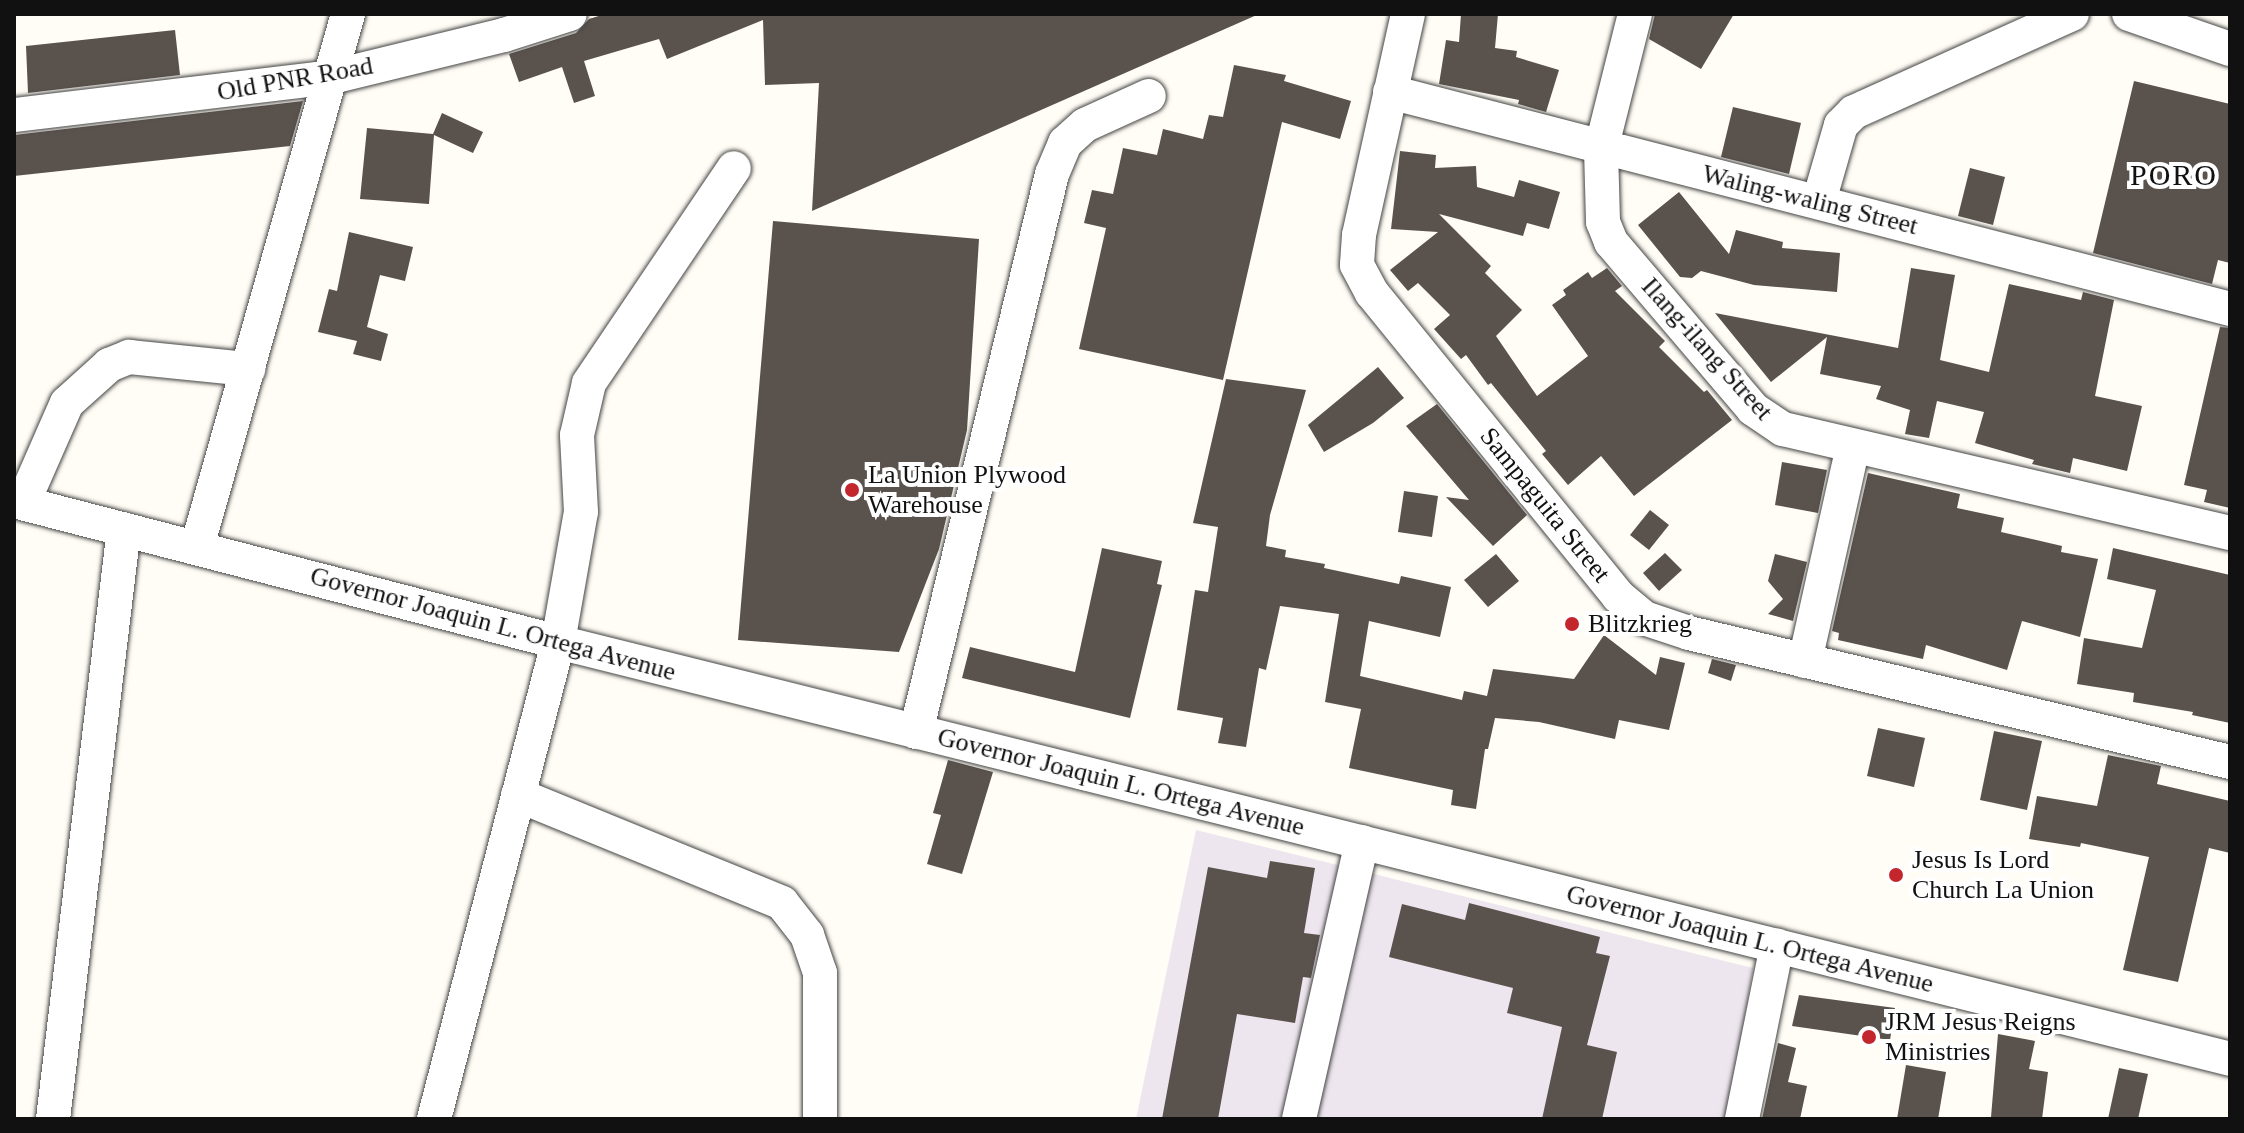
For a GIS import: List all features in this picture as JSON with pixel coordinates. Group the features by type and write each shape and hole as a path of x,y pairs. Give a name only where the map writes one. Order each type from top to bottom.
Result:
{"street":[{"path":"197,547 348,14"},
{"name":"Old PNR Road","path":"14,115 332,77 504,35 570,14"},
{"name":"Sampaguita Street","path":"1408,14 1359,235 1357,265 1372,293 1618,596 1644,618 1667,626 2230,762"},
{"name":"Ilang-ilang Street","path":"1635,14 1601,149 1600,204 1611,242 1753,409 1769,423 1853,447 2230,533"},
{"path":"1819,201 1841,125 1854,112 2072,14"},
{"path":"2129,14 2230,49"},
{"name":"Waling-waling Street","path":"1390,92 1601,149 1819,201 2230,309"},
{"path":"916,732 1052,174 1065,143 1085,125 1149,96"},
{"path":"434,1119 558,642 581,512 577,435 589,383 734,168"},
{"path":"19,502 67,403 109,365 129,357 248,369"},
{"path":"1805,661 1853,447"},
{"name":"Governor Joaquin L. Ortega Avenue","path":"19,502 558,642 2230,1059"},
{"path":"53,1119 124,529"},
{"path":"518,795 782,903 807,935 820,973 820,1119"},
{"path":"1299,1119 1362,842"},
{"path":"1742,1119 1777,945"}],"shaded area":[{"path":"1196,830 1753,968 1729,1119 1136,1119"}],"building":[{"path":"605,14 1259,14 812,211 819,83 765,85 763,20 667,59 659,39 584,61 595,96 574,103 562,67 519,82 509,54 576,33 589,19"},
{"path":"1461,14 1498,14 1495,48 1517,51 1516,57 1559,70 1546,112 1518,104 1519,100 1439,84 1446,40 1459,42"},
{"path":"1655,14 1734,14 1701,69 1649,39"},
{"path":"175,30 180,75 28,93 26,46"},
{"path":"1234,65 1286,75 1284,81 1351,101 1340,139 1282,122 1223,380 1079,349 1106,228 1084,223 1092,190 1113,194 1123,148 1157,155 1163,129 1203,139 1209,115 1223,117"},
{"path":"2134,81 2230,104 2230,263 2218,260 2212,284 2093,253"},
{"path":"303,101 290,146 14,176 14,135"},
{"path":"1733,107 1801,123 1789,174 1721,157"},
{"path":"442,113 483,132 473,153 434,135 429,204 360,199 367,128 433,134"},
{"path":"1400,151 1436,155 1435,168 1476,166 1477,187 1514,197 1519,180 1560,192 1549,229 1527,223 1523,236 1439,214 1491,266 1485,273 1522,310 1496,336 1537,396 1588,356 1552,305 1566,295 1563,290 1588,272 1592,278 1607,268 1622,286 1615,291 1665,341 1659,347 1704,392 1707,390 1732,420 1634,496 1601,456 1568,485 1542,454 1546,451 1491,383 1488,385 1466,355 1461,359 1434,329 1450,315 1418,283 1408,291 1390,270 1438,232 1391,229"},
{"path":"1970,168 2005,177 1993,225 1958,216"},
{"path":"1679,192 1729,254 1736,230 1783,242 1782,248 1840,253 1837,292 1754,285 1701,271 1692,278 1680,277 1638,225"},
{"name":"La Union Plywood Warehouse","path":"773,221 979,239 967,430 939,549 899,652 738,640"},
{"path":"349,232 413,247 405,281 380,275 367,327 388,334 381,361 353,354 357,341 318,332 329,289 337,291"},
{"path":"1911,268 1955,275 1940,360 1989,372 2009,284 2081,300 2083,292 2114,300 2095,396 2142,406 2127,471 2073,458 2070,473 2032,464 2034,460 1975,443 1984,412 1937,401 1929,438 1905,434 1910,410 1876,399 1881,386 1820,374 1827,337 1771,382 1715,313 1898,348"},
{"path":"2220,327 2230,328 2230,508 2204,502 2207,490 2184,485"},
{"path":"1378,367 1404,398 1373,423 1324,452 1308,425"},
{"path":"1226,379 1306,390 1270,515 1266,546 1286,550 1285,557 1325,564 1324,568 1399,584 1401,576 1451,587 1440,637 1369,621 1360,676 1462,700 1464,691 1487,696 1493,669 1574,679 1604,635 1656,675 1660,657 1685,663 1669,730 1619,720 1615,739 1539,722 1495,718 1488,749 1485,749 1476,809 1451,805 1453,790 1349,768 1361,709 1325,702 1339,614 1280,606 1266,670 1259,668 1246,747 1218,743 1223,718 1177,710 1195,590 1208,592 1218,527 1193,523"},
{"path":"1437,404 1527,515 1493,546 1446,497 1469,500 1406,426"},
{"path":"1782,462 1827,470 1818,513 1775,505"},
{"path":"1868,473 1960,494 1957,508 2004,518 2001,532 2062,546 2061,552 2098,559 2080,637 2022,621 2007,670 1926,645 1923,659 1838,640 1839,633 1832,631"},
{"path":"1404,491 1438,496 1432,537 1398,532"},
{"path":"1650,510 1669,525 1649,550 1630,535"},
{"path":"1102,548 1162,561 1157,584 1162,585 1130,718 962,678 970,647 1075,672"},
{"path":"2113,548 2230,575 2230,723 2192,715 2193,712 2133,702 2134,693 2077,684 2084,638 2142,648 2156,590 2107,579"},
{"path":"1665,553 1682,570 1659,591 1643,573"},
{"path":"1496,554 1519,581 1488,607 1464,580"},
{"path":"1775,554 1807,562 1793,621 1768,614 1783,599 1768,581"},
{"path":"1712,659 1736,665 1731,681 1708,673"},
{"path":"1878,728 1925,738 1914,787 1867,776"},
{"path":"1994,731 2042,741 2027,810 1980,800"},
{"path":"2108,755 2161,766 2157,784 2230,801 2230,853 2209,848 2178,982 2123,970 2149,857 2081,843 2080,847 2029,839 2037,796 2097,806"},
{"path":"948,760 993,772 962,874 927,864 941,815 933,813"},
{"path":"1270,861 1315,868 1304,933 1320,935 1311,978 1303,977 1295,1023 1237,1014 1218,1119 1162,1119 1208,867 1267,878"},
{"path":"1469,903 1600,937 1596,953 1610,956 1587,1045 1617,1052 1602,1119 1542,1119 1562,1027 1507,1013 1513,988 1389,957 1402,904 1465,920"},
{"path":"1799,995 1895,1008 1890,1040 1792,1026"},
{"path":"1998,1034 2035,1041 2029,1069 2048,1072 2042,1119 1991,1117"},
{"path":"1778,1043 1796,1048 1788,1082 1807,1086 1800,1119 1762,1119"},
{"path":"1906,1065 1946,1072 1938,1119 1897,1119"},
{"path":"2119,1068 2148,1074 2138,1119 2108,1119"}],"place":[{"name":"La Union Plywood Warehouse","path":"852,490"},
{"name":"Blitzkrieg","path":"1572,624"},
{"name":"Jesus Is Lord Church La Union","path":"1896,875"},
{"name":"JRM Jesus Reigns Ministries","path":"1869,1037"}],"district":[{"name":"PORO","path":"2174,175"}]}
